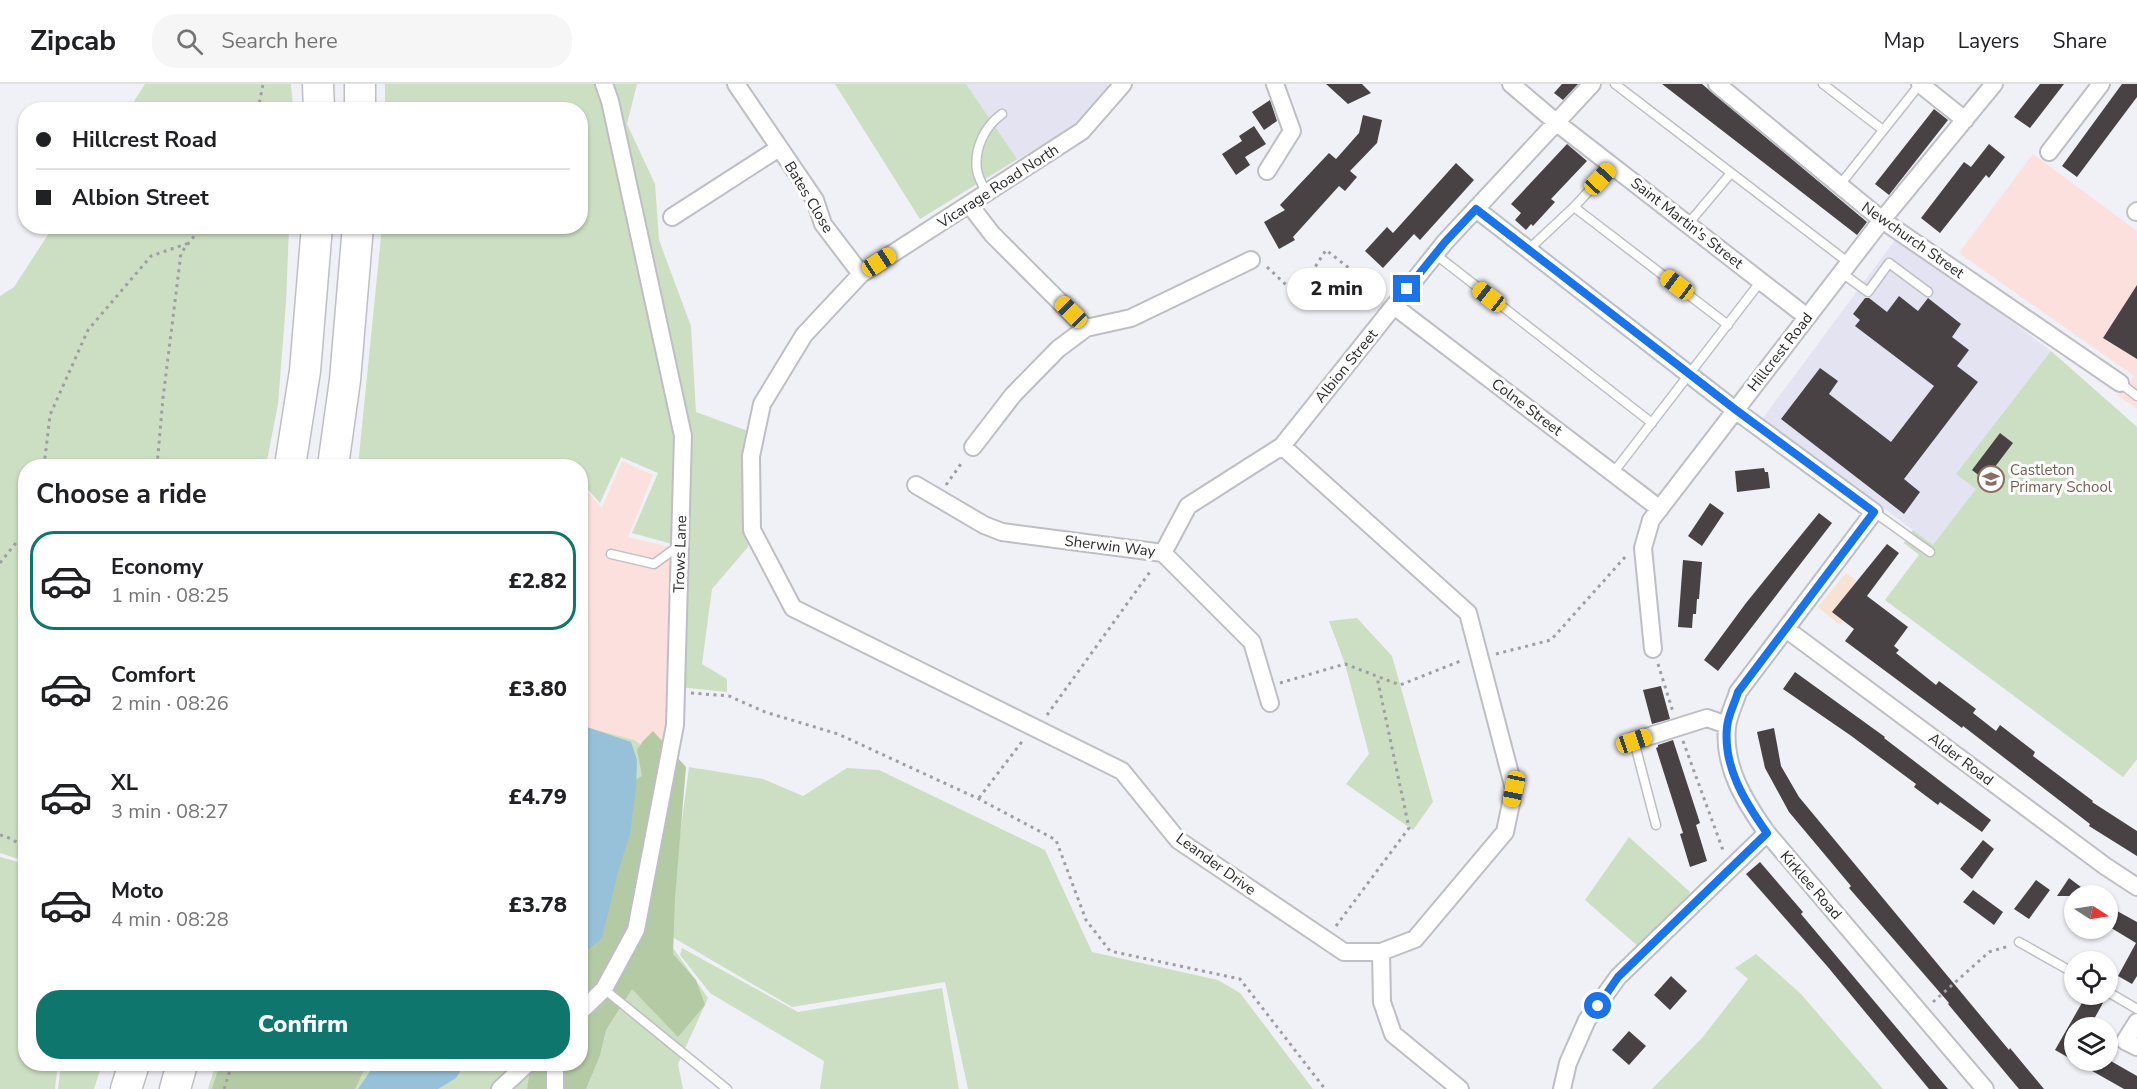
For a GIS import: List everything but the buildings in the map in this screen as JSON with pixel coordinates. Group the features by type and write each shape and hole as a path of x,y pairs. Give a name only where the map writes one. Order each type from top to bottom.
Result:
{"highway":[{"path":"318,84 319,102"},
{"path":"360,84 360,102"},
{"path":"291,459 305,371 316,234"},
{"path":"334,459 345,380 357,234"},
{"path":"126,1089 132,1071"},
{"path":"175,1089 180,1071"},
{"path":"181,1089 185,1071"}],"street":[{"name":"Trows Lane","path":"588,1005 604,990 636,930 675,725 683,436 604,84"},
{"name":"Bates Close","path":"736,84 815,200 823,224 861,274"},
{"name":"Vicarage Road North","path":"861,274 1082,131 1123,84"},
{"path":"1267,171 1292,131 1275,84"},
{"name":"Saint Martin's Street","path":"1511,84 1557,123 1808,317"},
{"name":"Albion Street","path":"1163,553 1188,506 1282,446 1435,254 1592,84"},
{"name":"Newchurch Street","path":"1717,84 1882,220 2120,383"},
{"path":"1920,84 1965,120"},
{"name":"Hillcrest Road","path":"1653,649 1643,548 1651,520 1882,220 1994,84"},
{"path":"2049,152 2101,84"},
{"name":"Bates Close","path":"672,217 779,148"},
{"path":"969,204 992,234 1086,328"},
{"path":"1476,209 1689,375 1874,512"},
{"path":"973,447 1021,388 1058,349 1086,328 1131,318 1251,260"},
{"name":"Leander Drive","path":"861,274 804,335 762,404 751,456 752,530 793,608 1122,771 1178,840 1344,952 1381,952 1415,939 1505,832 1514,789 1468,614 1282,446"},
{"name":"Colne Street","path":"1394,306 1660,509"},
{"name":"Sherwin Way","path":"916,485 984,525 1002,532 1163,553 1252,642 1268,695"},
{"name":"Kirklee Road","path":"1874,512 1738,692 1727,725 1728,758 1746,803 1767,833 1985,1089"},
{"name":"Alder Road","path":"1786,629 2137,887"},
{"path":"1634,741 1707,718 1727,725"},
{"path":"1562,1089 1568,1063 1587,1020 1618,977 1767,833"},
{"path":"1381,952 1382,1002 1393,1034 1460,1089"},
{"path":"2137,1022 2126,1041 2137,1047"},
{"path":"500,1089 519,1071"},
{"path":"555,1071 555,1089"}],"lane":[{"path":"1615,84 1731,173 1846,268 1868,292 1889,263 1928,292"},
{"path":"1823,84 1883,130"},
{"path":"1839,186 1920,84"},
{"path":"987,193 977,171 980,143 992,121 1002,114"},
{"path":"1528,250 1574,207 1613,165"},
{"path":"1688,224 1731,173"},
{"path":"1574,207 1728,325"},
{"path":"1435,254 1652,423"},
{"path":"1613,473 1761,281"},
{"path":"2120,383 2137,396"},
{"path":"1874,512 1930,552"},
{"path":"611,554 654,564 680,545"},
{"path":"1634,741 1656,825"},
{"path":"2019,942 2064,968"},
{"path":"604,990 727,1089"},
{"path":"2118,998 2137,1009"}],"path":[{"path":"260,102 263,84"},
{"path":"158,459 181,252 196,234"},
{"path":"45,459 50,415 88,330 151,256 189,243"},
{"path":"1251,260 1264,264 1297,295 1326,250 1387,297 1394,306"},
{"path":"937,498 973,447"},
{"path":"1268,695 1345,664 1400,685 1479,656 1551,640 1648,531"},
{"path":"0,563 18,540"},
{"path":"979,799 1020,743 1053,706 1163,553"},
{"path":"1653,649 1678,726 1730,869"},
{"path":"1326,940 1409,828 1377,676"},
{"path":"676,691 729,696 765,712 838,734 979,799 1056,840 1086,920 1110,951 1240,979 1325,1089"},
{"path":"0,835 18,843"},
{"path":"1930,1005 1989,952 2019,942"},
{"path":"224,1089 230,1071"}],"shaded area":[{"path":"835,84 1109,84 1088,117 920,219"},
{"path":"2033,154 2137,231 2137,409 2117,395 2134,376 1959,253"},
{"name":"Castleton Primary School","path":"1898,236 2051,351 2137,427 2137,759 2123,777 1885,600 1919,555 1904,543 1913,530 1763,418"},
{"path":"622,461 653,475 628,537 670,547 673,652 663,754 588,727 588,493 602,508"},
{"path":"1846,573 1868,590 1840,625 1818,607"}],"green space":[{"path":"145,84 291,84 292,102 133,102"},
{"path":"385,84 637,84 627,124 655,184 659,240 691,326 696,412 748,431 748,547 712,589 702,664 727,679 727,692 679,687 672,544 632,533 658,473 621,457 600,503 588,490 588,459 359,459 381,234 588,234 588,102 385,102"},
{"path":"835,84 966,84 1017,159 920,219"},
{"path":"48,234 289,234 278,404 267,459 18,459 18,859 0,853 0,296 14,287"},
{"path":"2051,351 2137,427 2137,759 2123,777 1885,600 1919,555 1904,543 1913,530 1933,545 1976,489 1956,474"},
{"path":"1357,618 1392,656 1433,802 1413,830 1346,784 1369,754 1345,664 1329,621"},
{"path":"588,728 634,740 655,755 662,932 708,998 678,1064 683,1089 208,1089 214,1071 588,1071"},
{"path":"653,731 686,767 675,898 673,954 696,980 705,1005 678,1037 632,989 606,1030 600,1055 586,1089 527,1089 528,1071 588,1071 588,903 622,787 642,776 637,750"},
{"path":"689,767 763,779 803,796 847,768 879,770 1045,850 1092,952 1218,980 1240,993 1313,1089 968,1089 945,982 792,1007 667,934"},
{"path":"1629,837 1690,892 1687,901 1640,948 1585,900"},
{"path":"0,857 18,862 18,1071 57,1071 55,1089 0,1089"},
{"path":"682,948 798,1012 942,988 959,1089 820,1089 824,1061 710,993 680,955"},
{"path":"1756,954 1801,994 1883,1089 1652,1089 1702,1038 1748,979 1735,968"},
{"path":"60,1071 100,1071 94,1089 58,1089"},
{"path":"218,1071 364,1071 355,1089 212,1089"}],"water":[{"path":"588,727 631,742 637,760 630,834 602,938 588,950"},
{"path":"370,1071 460,1071 456,1078 438,1089 358,1089"}],"place":[{"name":"Castleton Primary School","path":"1991,479"}],"route":[{"path":"1407,289 1445,242 1476,209 1736,410 1874,512 1738,692 1727,725 1728,758 1746,803 1767,833 1618,977 1598,1006"}]}
